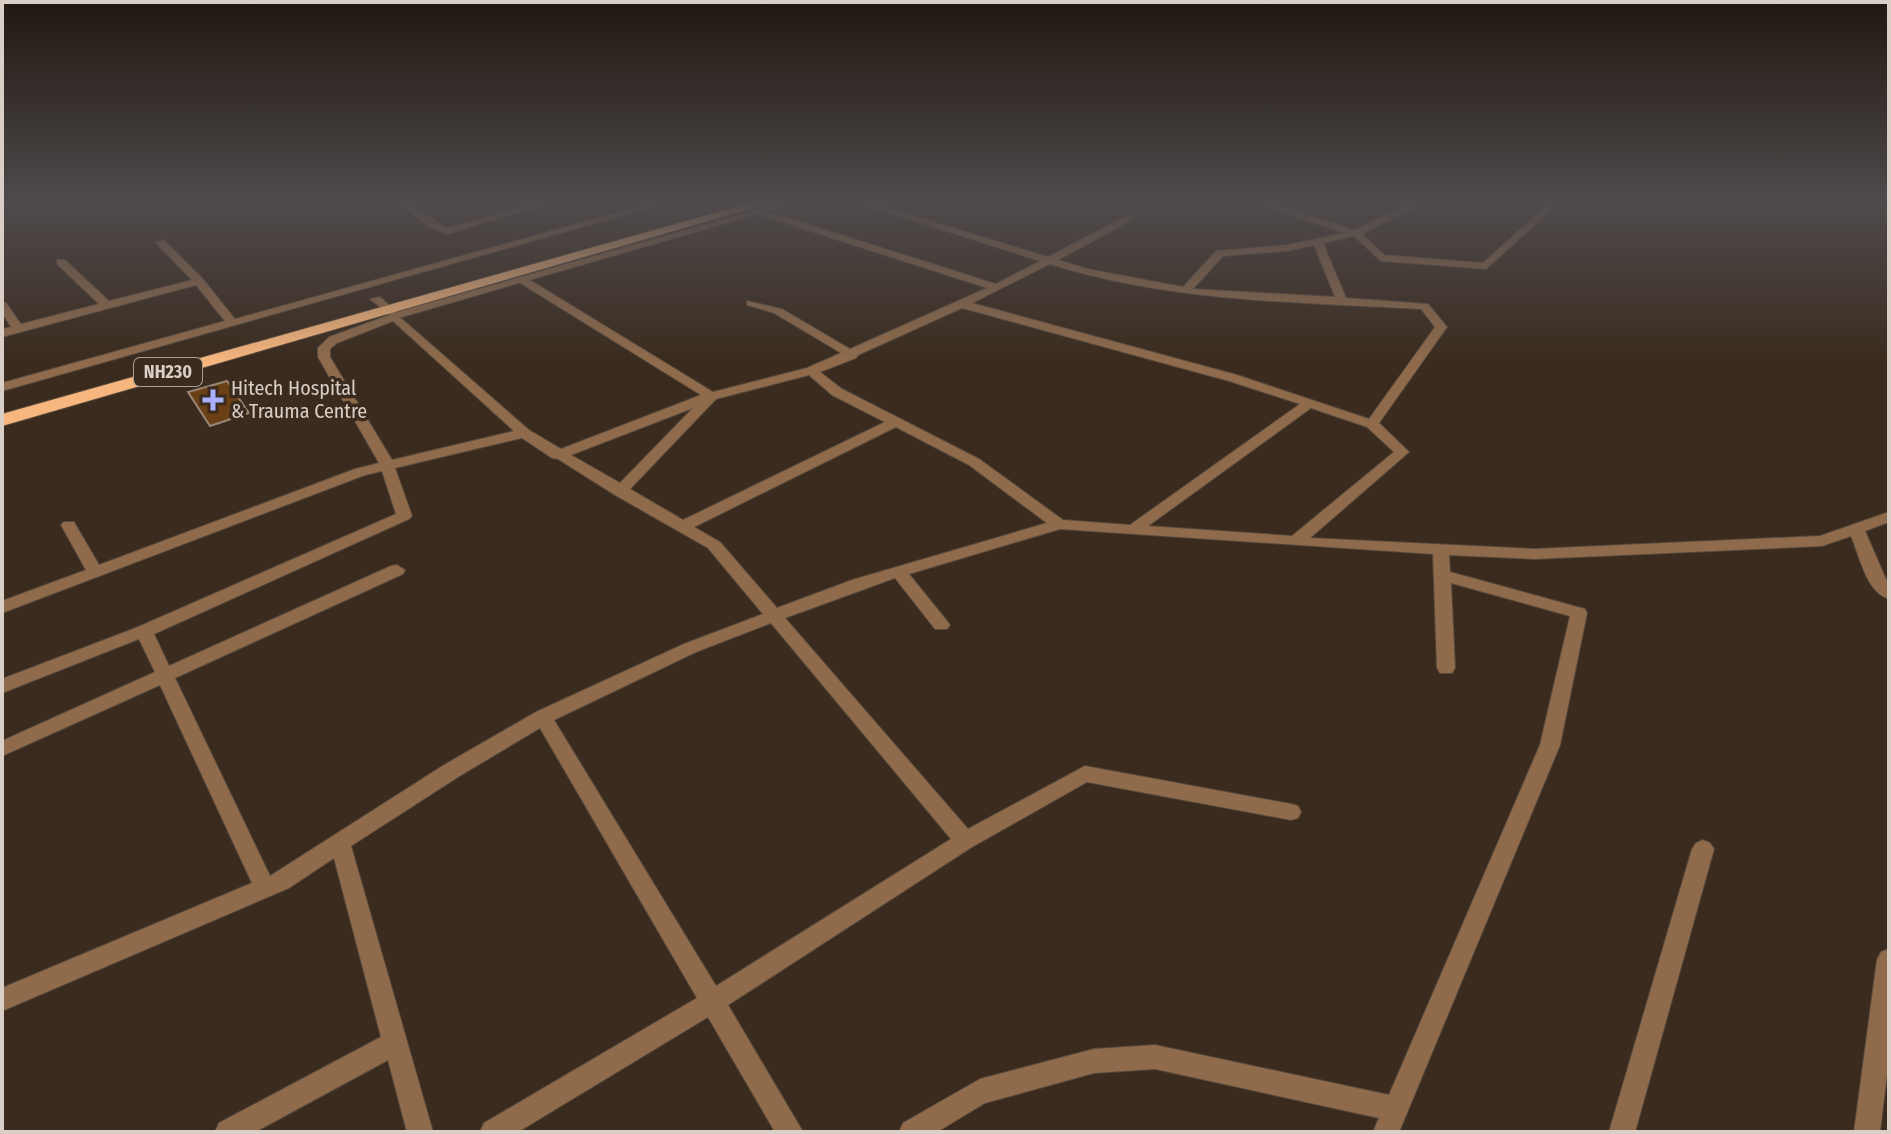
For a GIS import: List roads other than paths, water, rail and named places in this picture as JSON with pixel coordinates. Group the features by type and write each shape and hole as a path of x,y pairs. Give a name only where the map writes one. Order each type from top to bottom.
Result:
{"highway":[{"name":"NH230","path":"386,308 551,256"},
{"name":"NH230","path":"2,406 580,256"},
{"name":"NH230","path":"2,420 332,318"}],"street":[{"path":"174,256 199,281 232,323"},
{"path":"2,387 463,256"},
{"path":"2,686 144,631 404,516 387,464 323,353 333,340 386,308 521,279 598,256"},
{"path":"904,256 997,288"},
{"path":"1034,256 1185,291 1424,306 1441,327 1372,424"},
{"path":"557,455 711,396 811,371 852,355 1059,256"},
{"path":"1185,291 1217,256"},
{"path":"1323,256 1342,301"},
{"path":"1379,256 1486,266 1497,256"},
{"path":"61,262 107,305"},
{"path":"521,279 711,396"},
{"path":"2,333 199,281"},
{"path":"751,303 778,311 852,355"},
{"path":"962,304 1233,378 1372,424 1402,452 1296,541"},
{"path":"2,305 18,328"},
{"path":"386,308 524,433 714,545 771,617 965,841"},
{"path":"811,371 837,392 894,423 910,426 974,462 1059,524"},
{"path":"620,492 711,396"},
{"path":"1134,529 1310,403"},
{"path":"681,527 894,423"},
{"path":"2,607 387,464 524,433"},
{"path":"2,1000 265,888 543,717 690,648 898,572 1059,524 1534,554 1822,541 1889,517"},
{"path":"69,525 95,572"},
{"path":"1856,528 1880,587 1889,594"},
{"path":"1441,549 1446,668"},
{"path":"2,749 397,570"},
{"path":"898,572 941,625"},
{"path":"912,1132 980,1092 1094,1061 1155,1057 1391,1121 1550,745 1579,613 1442,575"},
{"path":"144,631 265,888"},
{"path":"543,717 790,1132"},
{"path":"493,1132 712,1002 965,841 1085,774 1291,812"},
{"path":"340,843 420,1132"},
{"path":"1622,1132 1703,849"},
{"path":"1867,1132 1889,960"},
{"path":"228,1132 397,1042"}],"place":[{"name":"Hitech Hospital & Trauma Centre","path":"213,400"}]}
